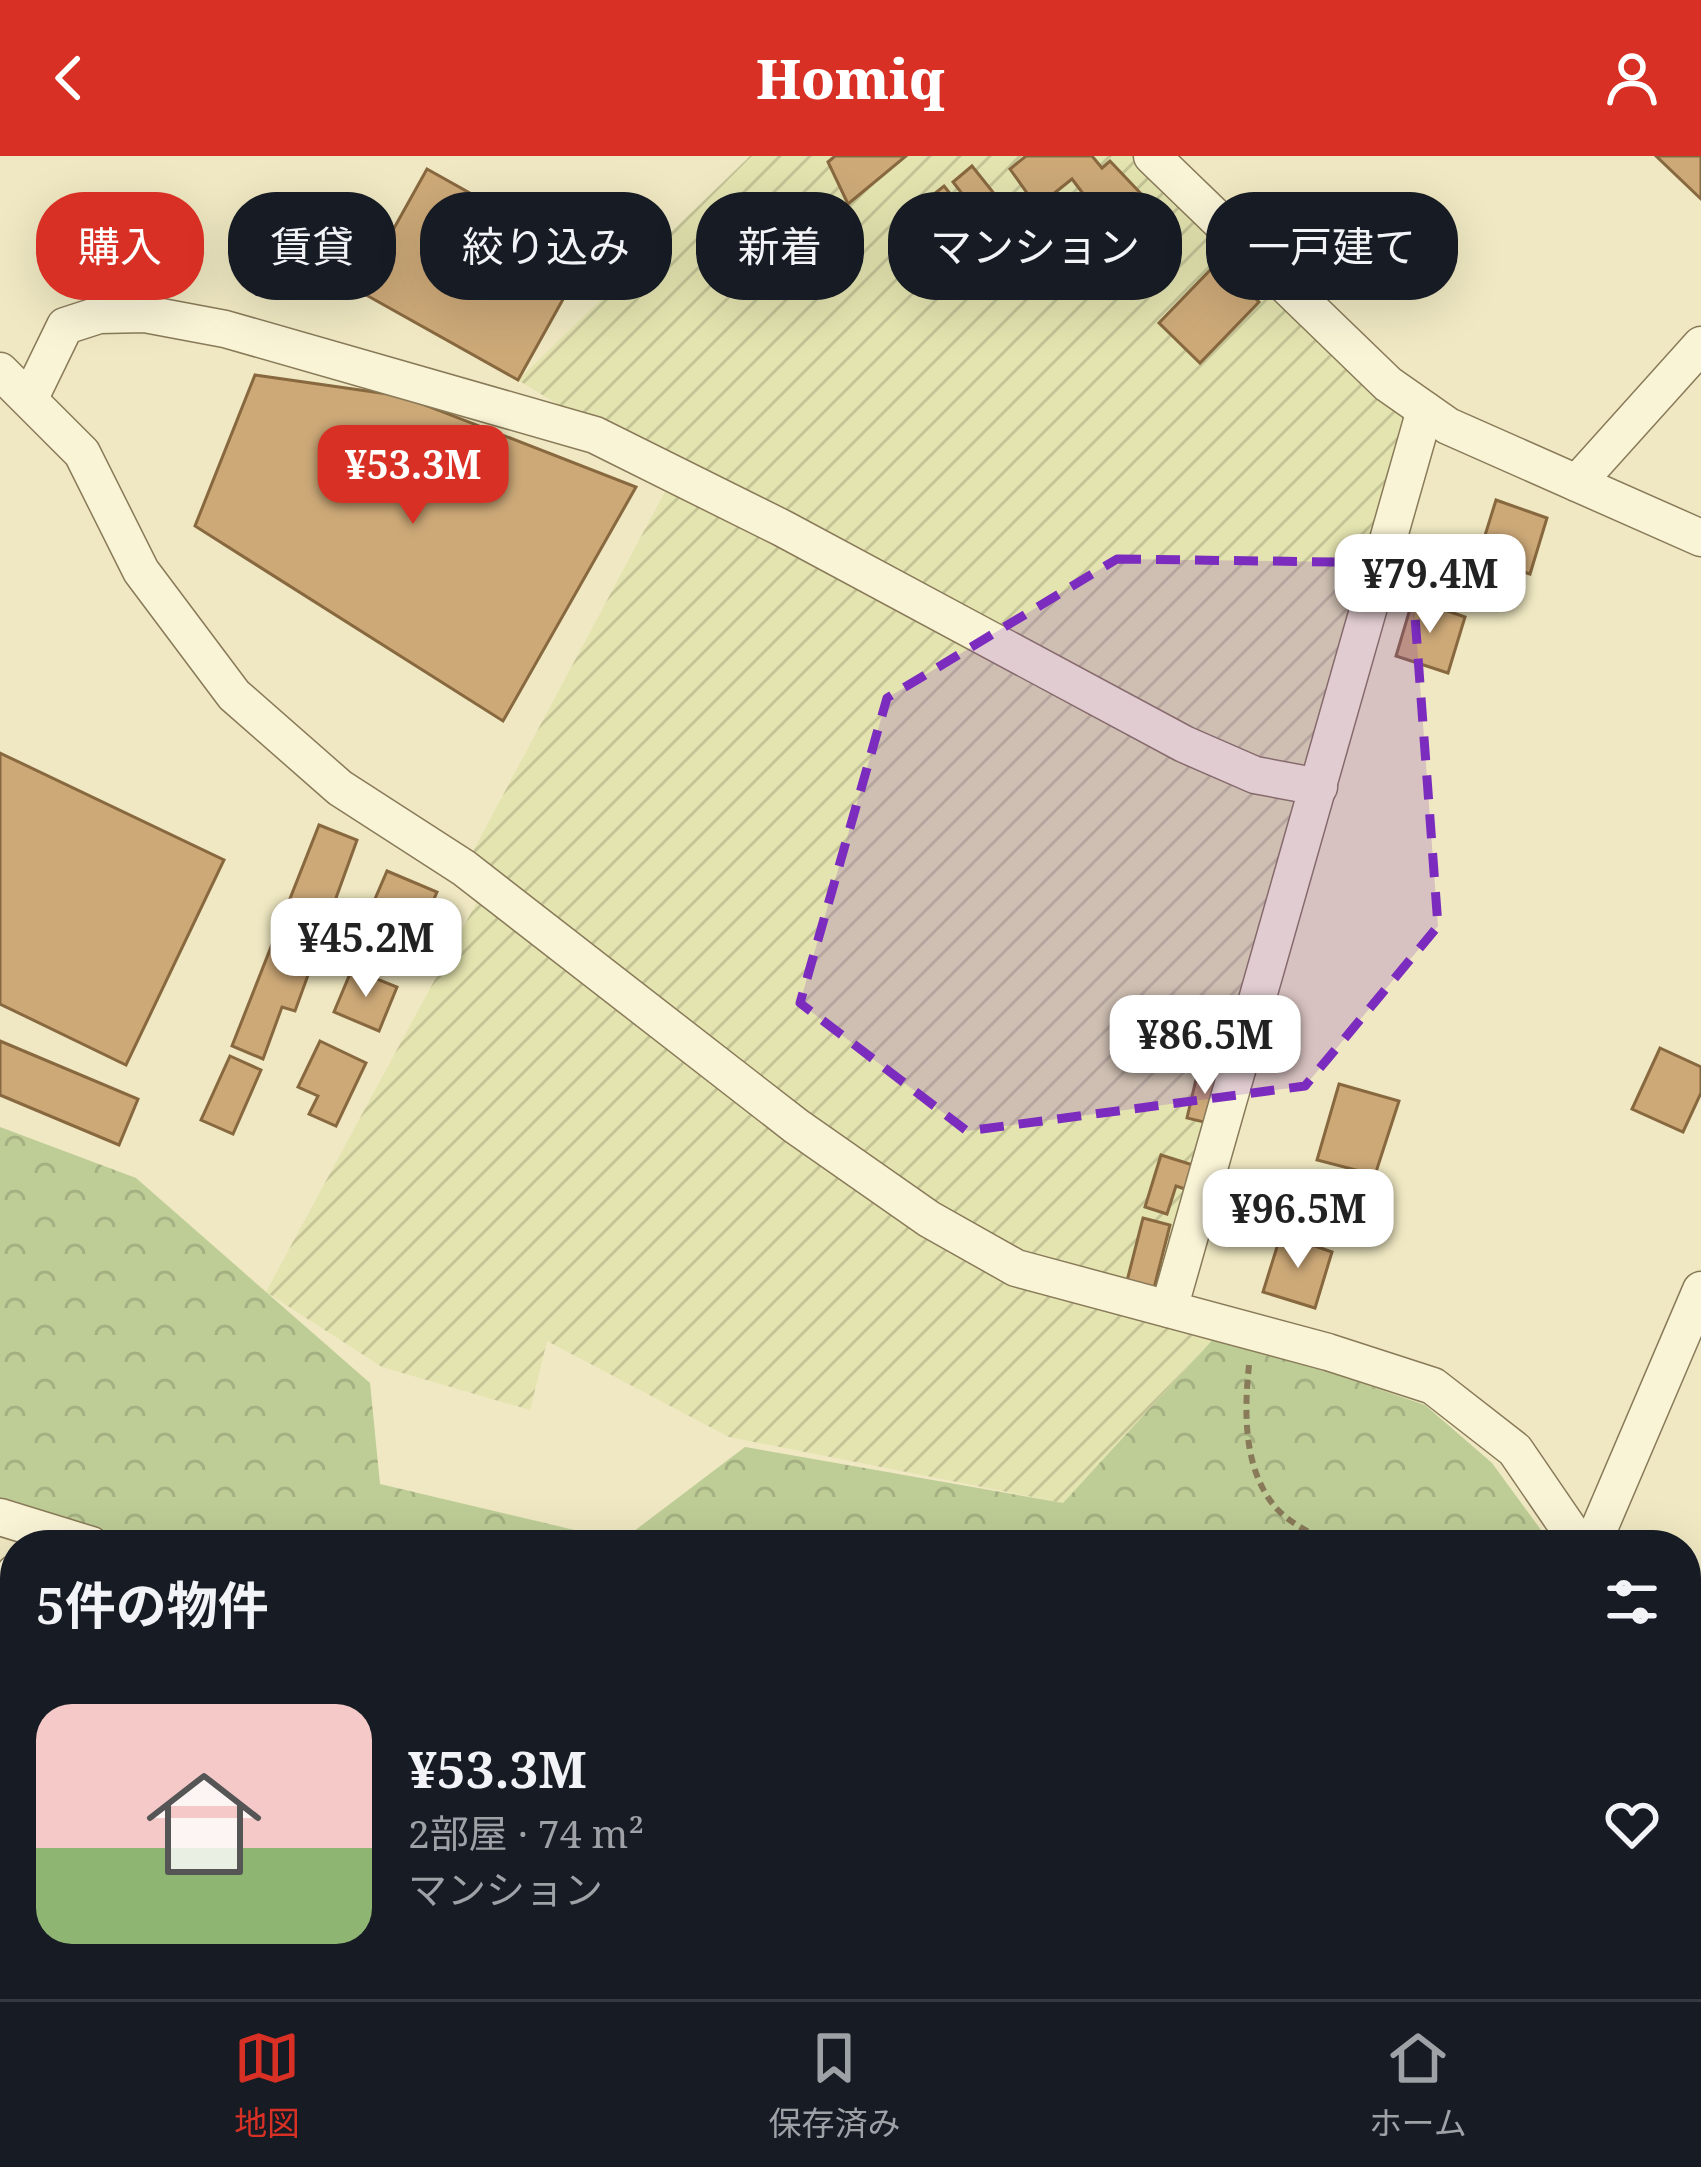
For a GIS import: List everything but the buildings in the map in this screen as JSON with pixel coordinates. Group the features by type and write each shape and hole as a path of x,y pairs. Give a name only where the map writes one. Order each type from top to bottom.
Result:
{"street":[{"path":"1152,156 1388,384 1425,410 1448,426 1701,538"},
{"path":"30,398 65,326 99,315 145,314 225,329 550,421 595,435 782,528 1184,744 1255,775 1319,787"},
{"path":"1576,483 1701,345"},
{"path":"0,371 82,454 141,571 234,694 340,788 464,868 796,1126 929,1219 1016,1268 1253,1331 1432,1386 1515,1450 1570,1530"},
{"path":"1169,1309 1425,410"},
{"path":"1598,1530 1701,1291"}],"path":[{"path":"1253,1331 1244,1414 1254,1463 1275,1507 1310,1530"}],"highlighted area":[{"path":"1117,559 1411,563 1438,926 1305,1086 967,1131 800,1003 887,698"}],"green space":[{"path":"750,156 1177,156 1209,192 1206,300 1307,300 1420,426 1169,1309 1218,1334 1063,1503 729,1437 547,1341 530,1410 382,1367 266,1292 486,885 464,868 674,475 518,380 601,300 672,300 672,231 696,208 696,300 864,300 864,192 713,192"},
{"path":"0,1127 136,1178 370,1383 380,1484 574,1530 101,1530 0,1499"},
{"path":"1218,1334 1425,1405 1492,1463 1541,1530 636,1530 745,1447 1063,1503"}]}
